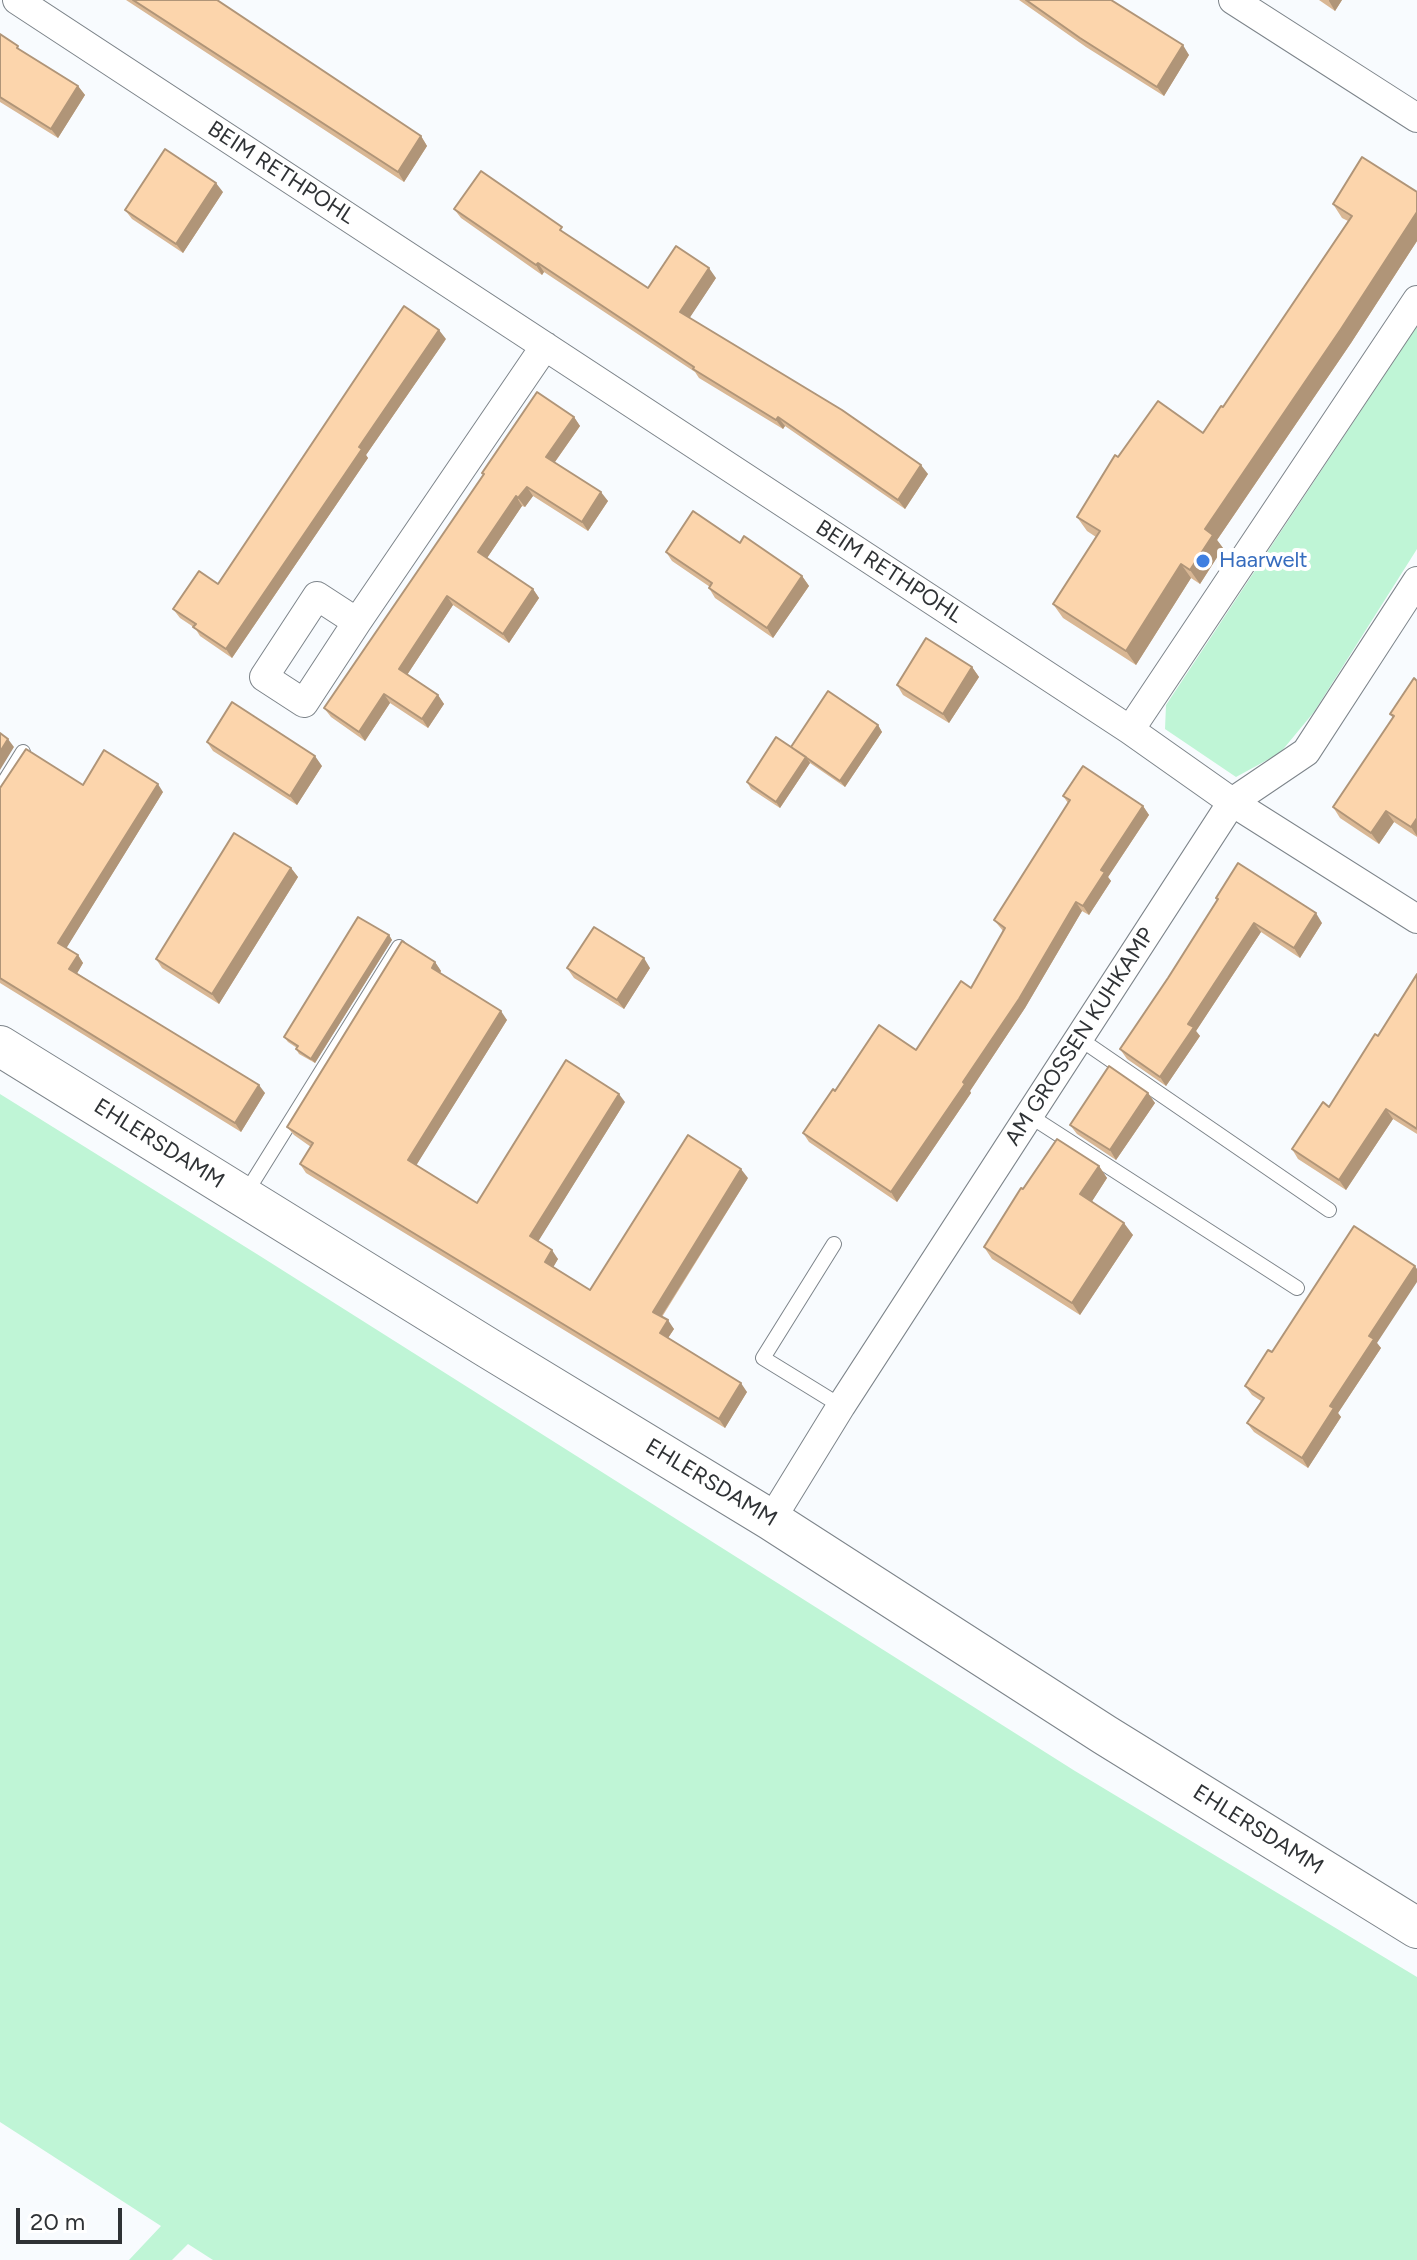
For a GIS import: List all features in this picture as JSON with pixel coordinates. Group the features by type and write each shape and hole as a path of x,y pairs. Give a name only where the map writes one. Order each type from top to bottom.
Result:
{"street":[{"name":"BEIM RETHPOHL","path":"17,0 1130,730 1232,802 1417,919"},
{"path":"1233,0 1417,118"},
{"path":"1130,730 1417,300"},
{"path":"357,622 545,346"},
{"name":"AM GROSSEN KUHKAMP","path":"771,1520 841,1406 1232,802 1306,752 1417,581"},
{"name":"EHLERSDAMM","path":"0,1046 771,1520 1105,1735 1417,1928"}],"lane":[{"path":"0,789 23,752"},
{"path":"244,1197 399,947"},
{"path":"1080,1039 1329,1210"},
{"path":"1030,1116 1297,1288"},
{"path":"834,1244 763,1358 841,1406"}],"green space":[{"path":"1417,326 1417,549 1314,712 1280,753 1236,777 1165,729 1166,705"},
{"path":"0,1094 1075,1771 1417,1977 1417,2260 213,2260 188,2244 172,2260 129,2260 161,2226 0,2122"}],"building":[{"path":"133,0 217,0 421,136 398,172"},
{"path":"1026,0 1111,0 1183,45 1157,87"},
{"path":"0,34 78,86 51,129 0,97"},
{"path":"165,149 216,183 176,244 125,210"},
{"path":"1362,157 1417,192 1417,212 1205,529 1213,535 1190,570 1181,564 1126,651 1053,604 1100,531 1077,517 1115,455 1118,457 1158,401 1203,433 1352,216 1333,204"},
{"path":"481,171 562,227 560,230 648,288 676,246 709,268 680,312 842,410 921,465 898,500 778,417 776,420 693,369 454,209"},
{"path":"404,306 439,330 226,649 173,609 199,571 218,584"},
{"path":"537,392 574,417 546,457 601,492 582,522 527,487 518,498 516,496 478,552 533,589 503,634 447,596 399,669 438,695 422,719 384,694 359,732 324,708"},
{"path":"693,511 740,543 744,536 802,576 767,628 709,588 712,583 666,552"},
{"path":"926,638 972,667 943,714 897,685"},
{"path":"1414,678 1417,681 1417,818 1411,827 1386,811 1371,833 1333,807 1394,716 1390,714"},
{"path":"828,691 878,725 840,781 791,747"},
{"path":"232,702 315,756 290,796 207,742"},
{"path":"0,733 8,739 0,752"},
{"path":"776,737 806,757 776,802 747,782"},
{"path":"26,749 83,785 104,750 158,784 58,943 78,955 69,969 259,1085 235,1123 0,978 0,788"},
{"path":"1083,766 1143,806 1101,870 1105,872 1083,906 1076,902 1019,999 963,1082 965,1084 891,1192 803,1133 879,1025 916,1050 961,981 971,988 1005,928 994,920 1070,800 1063,796"},
{"path":"234,833 291,868 212,994 156,959"},
{"path":"1238,863 1316,913 1294,948 1254,923 1188,1024 1194,1027 1160,1077 1120,1049 1168,978"},
{"path":"358,917 389,935 311,1059 284,1037"},
{"path":"594,927 644,958 617,1000 567,968"},
{"path":"402,941 435,962 432,968 501,1011 408,1160 477,1203 566,1060 619,1094 530,1236 552,1250 545,1262 590,1290 688,1135 741,1169 653,1312 668,1320 660,1333 741,1383 719,1419 300,1164 313,1143 287,1127"},
{"path":"1417,974 1417,1129 1386,1109 1339,1180 1292,1149 1323,1102 1329,1107"},
{"path":"1109,1066 1148,1093 1110,1150 1070,1125"},
{"path":"1057,1139 1099,1166 1080,1194 1124,1223 1072,1303 984,1247"},
{"path":"1354,1226 1415,1266 1369,1336 1374,1339 1330,1406 1334,1408 1302,1458 1247,1423 1264,1398 1245,1386 1268,1350 1272,1352"}],"place":[{"name":"Haarwelt","path":"1203,561"}]}
